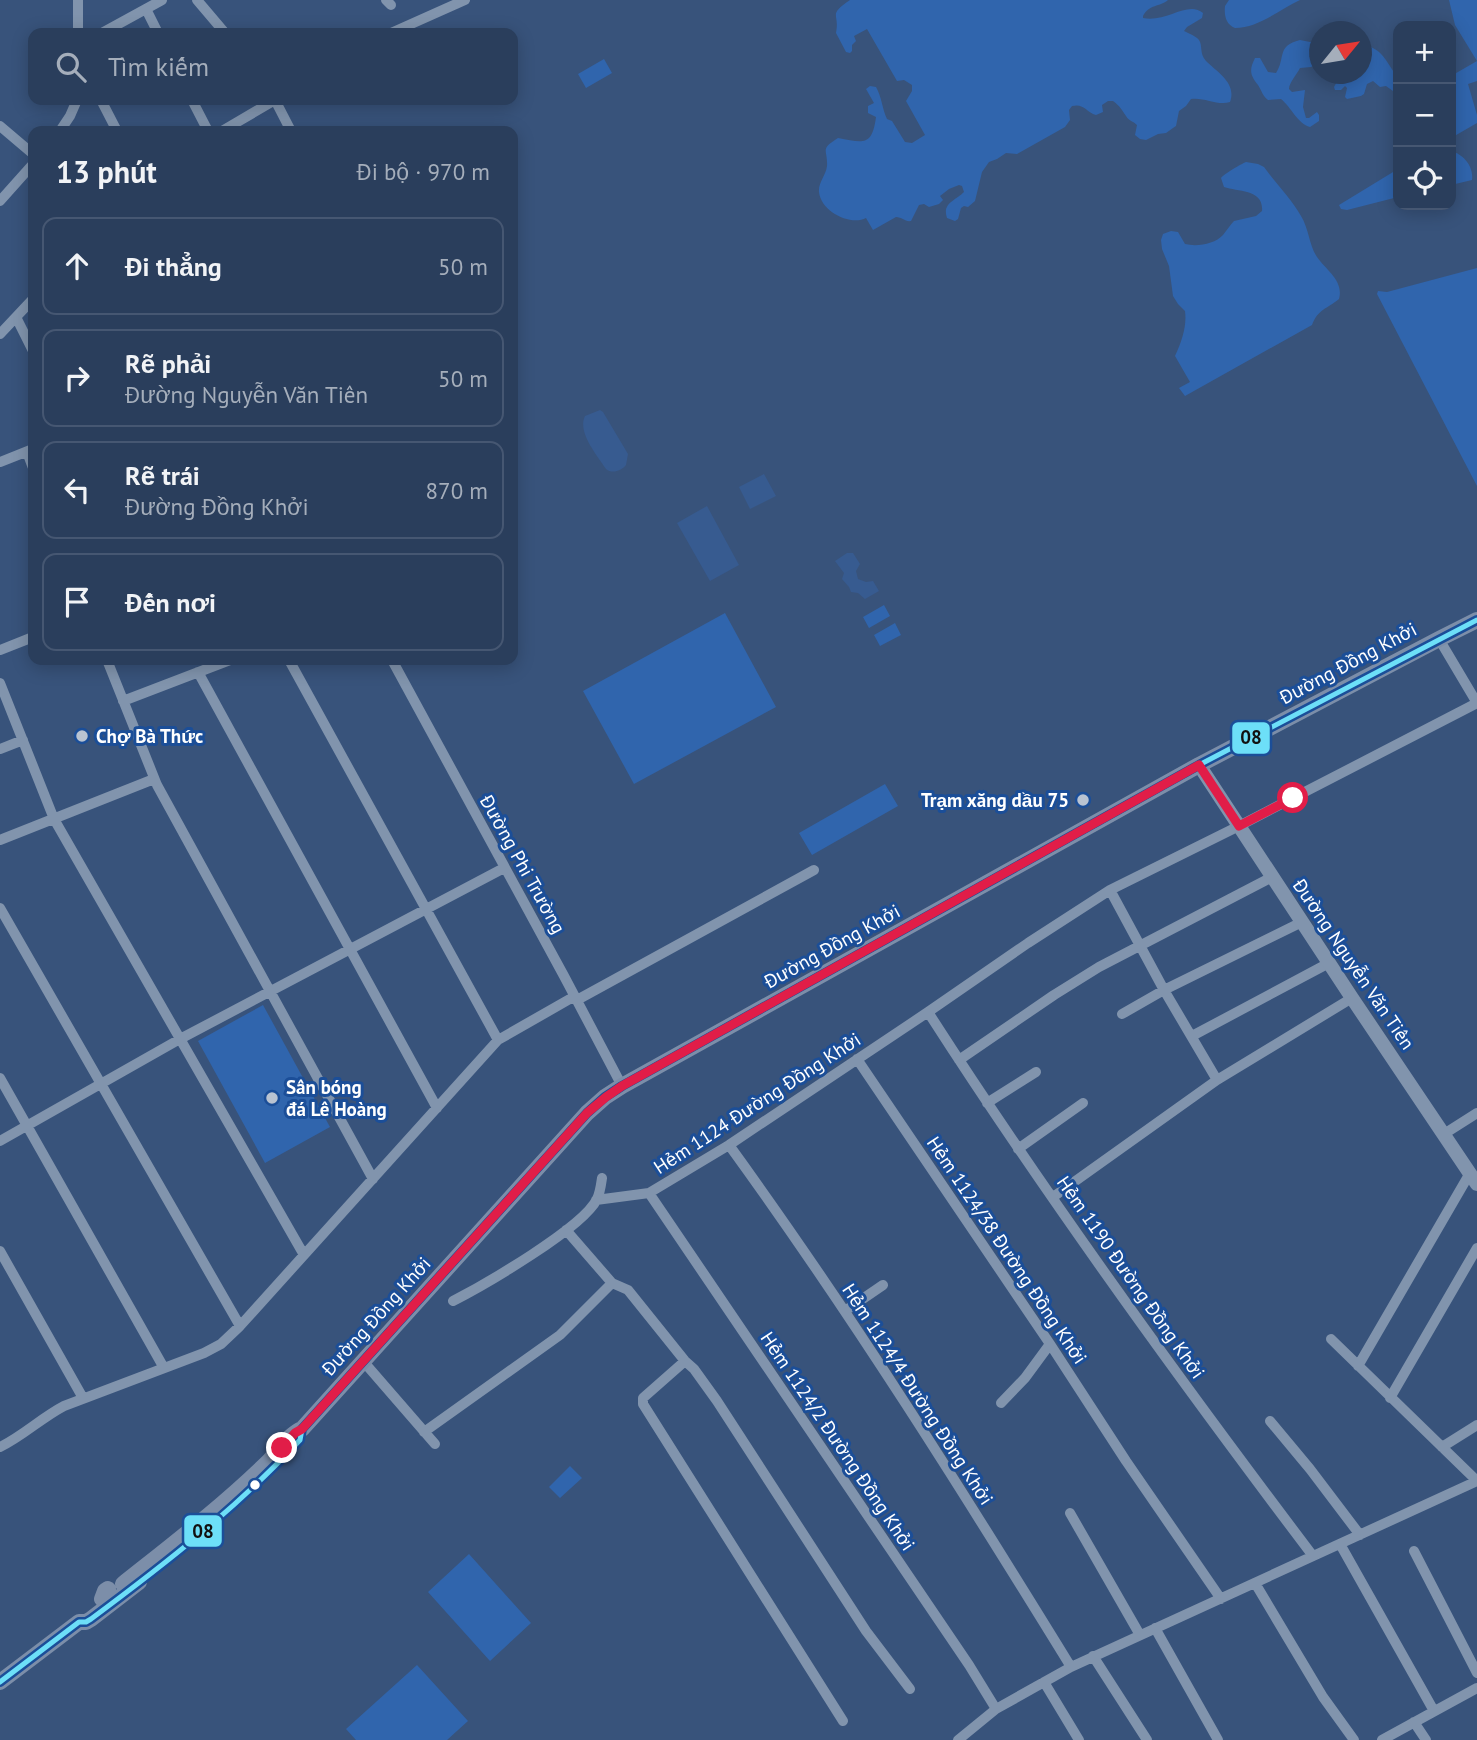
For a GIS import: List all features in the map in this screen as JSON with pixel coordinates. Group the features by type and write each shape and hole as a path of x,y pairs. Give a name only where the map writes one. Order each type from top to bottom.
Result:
{"main road":[{"name":"Đường Đồng Khởi","path":"0,1682 79,1622 84,1612 155,1559 241,1487 302,1429 587,1113 606,1097 1199,765 1477,620"},
{"name":"Đường Đồng Khởi","path":"79,1622 91,1619 212,1524 280,1462 302,1437 302,1429"}],"street":[{"path":"78,0 78,28"},
{"path":"111,28 162,0"},
{"path":"197,0 221,28"},
{"path":"401,28 452,3 465,0"},
{"path":"146,9 156,28"},
{"path":"63,126 73,105"},
{"path":"104,105 114,126"},
{"path":"195,105 205,126"},
{"path":"231,126 266,105"},
{"path":"278,105 288,126"},
{"path":"0,126 28,150"},
{"path":"0,201 28,170"},
{"path":"0,334 28,304"},
{"path":"16,317 28,341"},
{"path":"0,463 28,452"},
{"path":"0,650 28,639"},
{"path":"1239,826 1477,703 1439,639"},
{"path":"109,665 154,779 373,1179"},
{"path":"123,701 217,665"},
{"path":"292,665 498,1040"},
{"name":"Đường Phi Trường","path":"395,665 622,1086"},
{"path":"198,672 438,1108"},
{"path":"0,683 54,819 304,1255"},
{"path":"0,749 23,740"},
{"name":"Đường Nguyễn Văn Tiên","path":"1199,765 1474,1179"},
{"path":"0,840 154,779"},
{"name":"Hẻm 1124 Đường Đồng Khởi","path":"596,1200 649,1193 729,1145 1110,890 1239,826"},
{"path":"0,1141 180,1039 504,868"},
{"path":"0,1447 21,1436 54,1412 83,1398 216,1347 240,1326 498,1040 814,870"},
{"path":"959,1060 1099,967 1272,877"},
{"path":"1110,890 1217,1080"},
{"path":"0,908 240,1326"},
{"path":"1122,1014 1164,990 1302,922"},
{"path":"1192,1036 1329,963"},
{"path":"1053,1197 1217,1080 1352,998"},
{"name":"Hẻm 1190 Đường Đồng Khởi","path":"928,1012 1018,1149 1158,1348 1313,1556"},
{"name":"Hẻm 1124/38 Đường Đồng Khởi","path":"857,1059 1221,1599"},
{"path":"987,1103 1036,1072"},
{"path":"0,1078 164,1368"},
{"path":"1018,1149 1083,1103"},
{"path":"1444,1134 1477,1113"},
{"name":"Hẻm 1124/4 Đường Đồng Khởi","path":"729,1145 845,1311 1071,1667"},
{"path":"453,1301 495,1278 566,1230 596,1200 602,1178"},
{"path":"1358,1366 1474,1179"},
{"name":"Hẻm 1124/2 Đường Đồng Khởi","path":"649,1193 969,1665 996,1709"},
{"path":"566,1230 612,1283 628,1290 694,1369 866,1631 910,1689"},
{"path":"1390,1398 1477,1248"},
{"path":"0,1251 83,1398"},
{"path":"424,1432 560,1335 612,1283"},
{"path":"845,1311 883,1285"},
{"path":"958,1740 996,1709 1093,1656 1477,1481 1331,1339"},
{"path":"1001,1403 1025,1378 1050,1344"},
{"path":"363,1361 435,1444"},
{"path":"685,1361 643,1398 643,1404 843,1721"},
{"path":"1269,1421 1360,1535"},
{"path":"1442,1447 1477,1425"},
{"path":"1070,1513 1140,1635"},
{"path":"1340,1544 1434,1711"},
{"path":"1413,1551 1477,1673"},
{"path":"1255,1583 1312,1678 1354,1740"},
{"path":"1155,1628 1218,1740"},
{"path":"1093,1656 1147,1740"},
{"path":"1044,1682 1079,1740"},
{"path":"1382,1740 1477,1688"},
{"path":"1414,1722 1426,1740"}],"shaded area":[{"path":"850,0 1168,0 1148,9 1143,18 1160,18 1191,9 1203,13 1202,18 1184,31 1199,40 1204,58 1228,84 1231,89 1230,102 1191,99 1179,111 1176,126 1166,133 1146,140 1135,135 1137,125 1128,119 1113,101 1102,105 1103,112 1096,115 1082,107 1072,106 1069,110 1070,120 1065,127 1017,154 1006,153 989,162 982,172 975,201 968,207 961,208 955,221 947,218 946,209 964,192 959,185 940,196 943,200 939,204 929,207 919,205 911,221 896,217 873,230 866,218 845,219 825,206 819,189 827,166 826,148 838,138 864,141 872,134 876,117 868,113 868,106 874,103 866,89 870,86 876,87 887,119 892,121 905,142 912,143 925,135 906,101 912,91 912,85 904,80 897,81 867,29 854,36 856,41 852,45 852,51 846,52 836,33 836,15"},
{"path":"1229,0 1300,0 1260,22 1235,28 1225,16 1225,6"},
{"path":"1449,0 1477,0 1477,61 1456,27 1456,21"},
{"path":"1300,40 1309,42 1309,67 1300,68 1289,89 1292,92 1305,90 1303,107 1306,118 1317,112 1319,115 1319,121 1310,127 1281,99 1268,100 1251,72 1255,58 1260,58 1268,72 1276,73 1284,49"},
{"path":"1372,48 1383,56 1393,70 1393,91 1386,86 1380,87 1373,81"},
{"path":"604,59 612,73 586,88 578,74"},
{"path":"1477,61 1477,81 1468,84 1477,123 1456,135 1456,84 1456,73"},
{"path":"1336,84 1367,84 1364,94 1347,99 1345,86 1341,90 1335,90"},
{"path":"1456,153 1467,161 1472,180 1456,184"},
{"path":"1246,162 1264,167 1297,209 1314,252 1337,281 1339,299 1320,312 1312,325 1185,396 1179,388 1190,382 1175,356 1183,334 1185,311 1173,296 1169,266 1161,240 1163,234 1171,231 1178,232 1185,244 1211,243 1220,238 1234,221 1256,216 1262,211 1262,204 1255,195 1224,187 1221,178"},
{"path":"1393,172 1393,198 1347,210 1341,209 1339,205"},
{"path":"1477,268 1477,486 1377,294 1378,291 1387,292"},
{"path":"600,410 628,454 626,465 616,471 606,469 589,443 584,429 585,416"},
{"path":"764,474 776,496 750,509 739,487"},
{"path":"707,506 739,565 710,581 677,523"},
{"path":"847,553 853,553 860,564 856,571 858,579 873,581 879,591 865,599 858,593 851,592 842,579 844,573 835,561"},
{"path":"884,605 890,616 869,628 863,617"},
{"path":"725,613 776,707 634,784 583,691"},
{"path":"895,623 901,635 880,646 874,635"},
{"path":"885,784 898,806 812,855 799,833"},
{"name":"Sân bóng đá Lê Hoàng","path":"263,1005 330,1127 265,1163 198,1041"},
{"path":"570,1466 582,1478 560,1498 549,1487"},
{"path":"469,1554 531,1623 490,1661 428,1592"},
{"path":"417,1665 468,1721 447,1740 356,1740 346,1729"}],"transit line":[{"name":"08","path":"0,1682 79,1622 91,1619 146,1577 226,1512 276,1465 300,1440 302,1429 587,1113 605,1097 1199,765 1477,620"}],"place":[{"name":"Chợ Bà Thức","path":"82,736"},
{"name":"Trạm xăng dầu 75","path":"1083,800"},
{"name":"Sân bóng đá Lê Hoàng","path":"272,1098"}],"route":[{"path":"282,1448 587,1113 622,1086 1199,765 1239,826 1293,798"}]}
